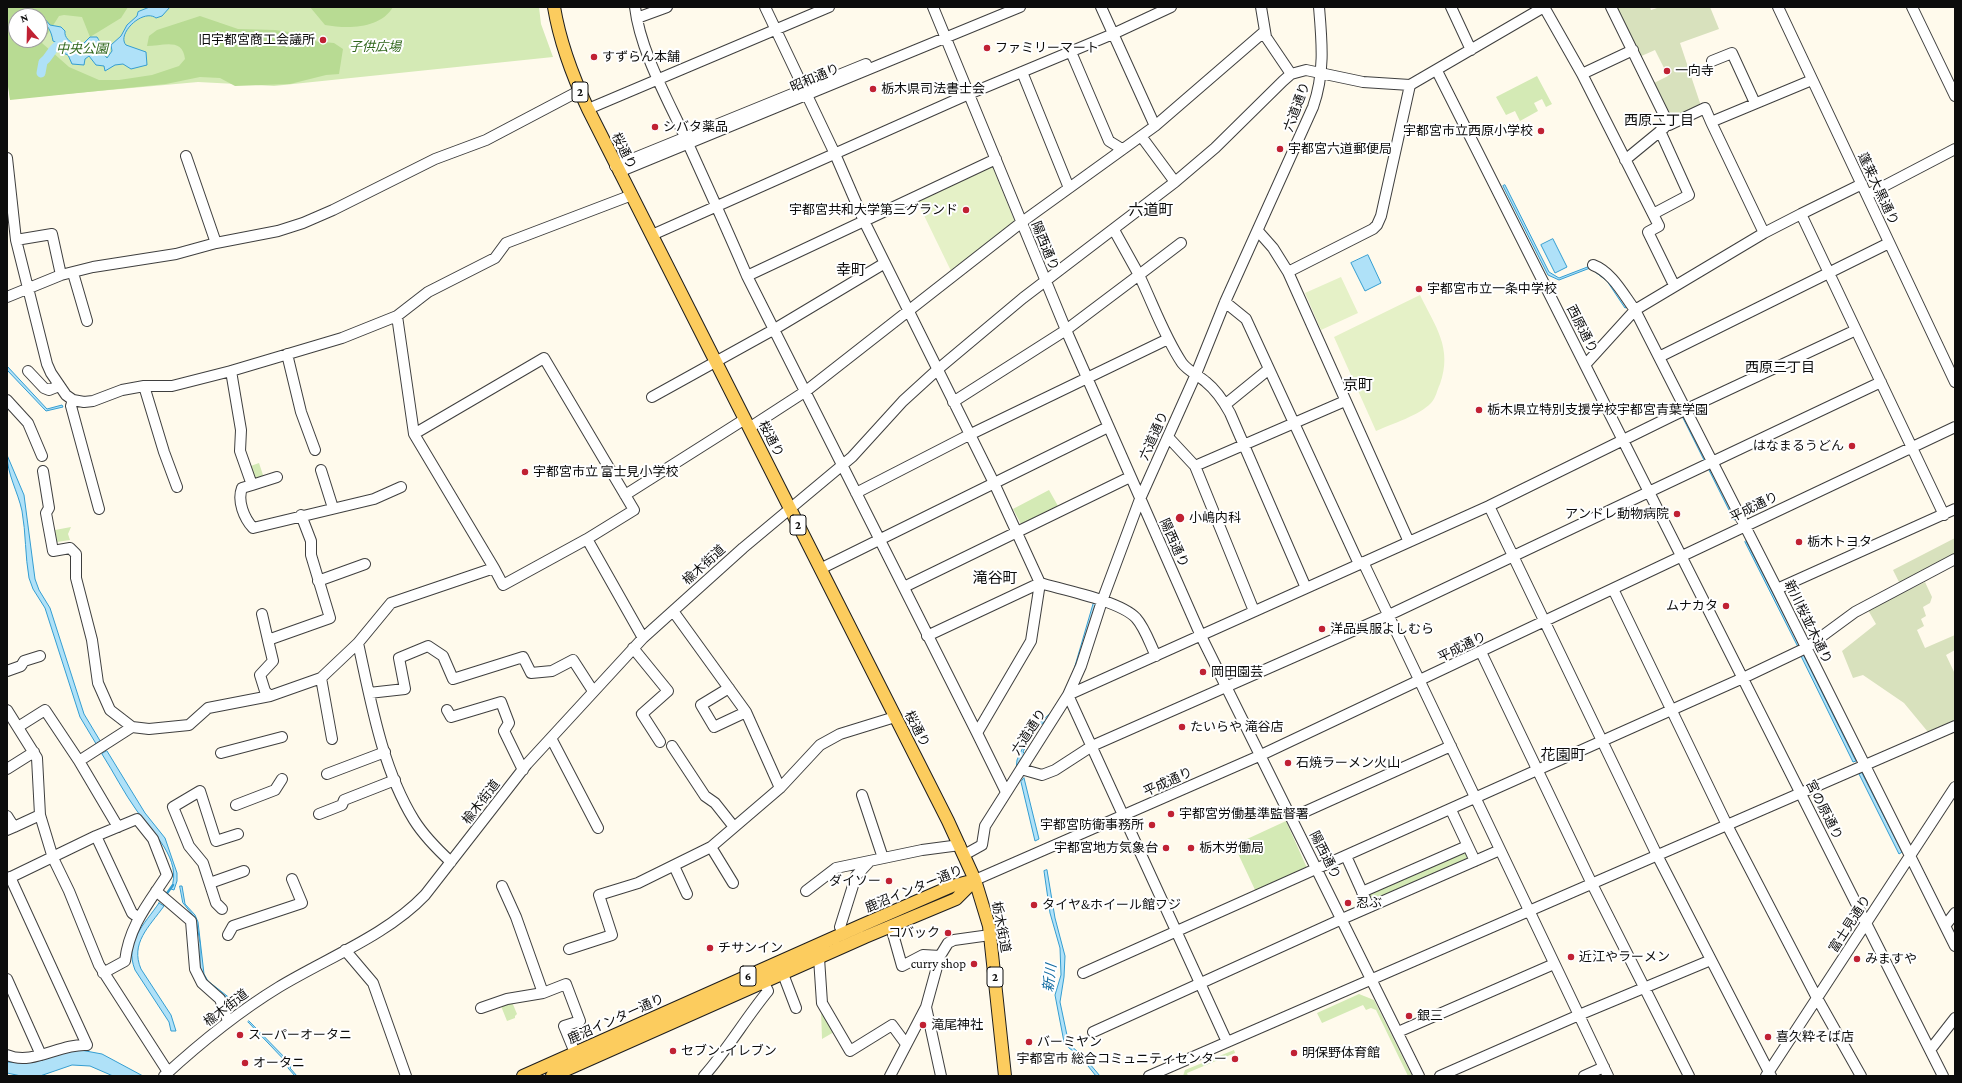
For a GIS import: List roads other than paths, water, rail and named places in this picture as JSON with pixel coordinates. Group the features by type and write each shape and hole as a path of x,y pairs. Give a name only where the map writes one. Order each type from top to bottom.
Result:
{"main road":[{"name":"桜通り","path":"554,7 561,43 579,91 617,169 632,195 962,850 975,880"},
{"name":"鹿沼インター通り","path":"523,1076 577,1058 764,983 956,899 975,880"},
{"name":"鹿沼インター通り","path":"552,1076 577,1058 866,923 952,886 975,880"},
{"name":"栃木街道","path":"975,880 986,913 990,935 1005,1076"}],"street":[{"path":"635,7 637,18 657,80 717,206 747,276 1006,792"},
{"path":"637,18 667,7"},
{"path":"765,7 835,154 864,221 994,483 1040,583 1031,641 977,733"},
{"path":"588,108 657,80 775,28 829,7"},
{"name":"陽西通り","path":"932,7 1066,330 1201,636 1259,756 1317,869 1419,1076"},
{"name":"昭和通り","path":"944,35 1003,7"},
{"name":"昭和通り","path":"617,169 944,35 1020,7"},
{"path":"1101,7 1154,126"},
{"path":"652,235 969,94 1071,52 1172,7"},
{"path":"1261,7 1266,37 1291,74 1306,70 1363,82 1410,85 1437,71 1544,7 1582,74 1659,226 1648,232 1674,285"},
{"name":"六道通り","path":"962,850 982,845 985,826 1068,695 1081,666 1102,601 1140,499 1196,374 1225,302 1313,107 1322,73 1319,7"},
{"path":"1451,7 1471,50"},
{"path":"1611,7 1669,125"},
{"name":"蓬莱大黒通り","path":"1778,7 1955,382"},
{"path":"1912,7 1955,96"},
{"path":"626,495 747,423 806,391 909,312 1022,222 1154,126 1265,32"},
{"path":"1582,74 1633,50"},
{"path":"1071,52 1109,141 1122,149"},
{"path":"1712,61 1732,53 1755,103"},
{"name":"西原通り","path":"1437,71 1682,556"},
{"path":"1022,72 1069,188"},
{"name":"楡木街道","path":"166,1074 228,1021 280,986 388,926 411,909 451,862 523,770 551,738 593,691 673,610 790,508 861,449 903,401 937,370 994,321 1175,182 1215,148 1282,81 1291,74"},
{"path":"1711,122 1812,80"},
{"path":"1288,272 1373,229 1377,225 1381,216 1410,85"},
{"path":"7,297 29,290 61,276 99,266 176,254 216,243 278,231 333,210 435,159 486,140 579,91"},
{"path":"1625,160 1669,125 1705,108 1764,233"},
{"path":"1653,214 1689,195 1660,131"},
{"path":"1140,136 1175,182"},
{"path":"1867,195 1955,149"},
{"path":"186,156 216,243"},
{"path":"7,158 16,240 47,364 59,386 73,400 93,402 122,390 144,386 172,386 231,371 342,338 397,316 428,292 495,258 506,243 632,195"},
{"path":"747,276 996,159"},
{"path":"1585,365 1634,310 1764,233 1862,184"},
{"path":"1801,214 1944,515"},
{"path":"1114,230 1139,275 1168,339 1182,363 1206,382 1226,404 1245,444 1306,588"},
{"path":"1258,230 1273,248 1288,272 1409,542"},
{"path":"16,240 52,234 61,276"},
{"path":"953,402 1066,330 1181,243"},
{"path":"1659,357 1889,243"},
{"path":"652,397 773,330 885,263"},
{"name":"新川桜並木通り","path":"1593,265 1600,267 1615,283 1634,310 1659,357 1777,589 1955,946"},
{"path":"73,273 87,321"},
{"path":"1225,302 1246,319 1361,564 1389,616 1606,1072 1584,1076"},
{"path":"397,316 414,434 503,585 587,539 634,510 544,358 414,434"},
{"path":"1228,1042 1068,695 1489,506 1623,440 1856,330"},
{"path":"856,493 969,435 1168,339"},
{"path":"288,354 301,412 315,450"},
{"path":"1226,404 1269,369"},
{"path":"28,371 44,388 49,390 59,386"},
{"path":"231,371 241,430 240,451 252,485"},
{"path":"1019,772 1042,774 1055,770 1092,746 1389,616 1881,382"},
{"path":"144,386 164,452 177,487"},
{"path":"7,400 28,423 42,456"},
{"path":"73,400 71,406 99,509"},
{"path":"1195,466 1345,401"},
{"path":"820,569 1108,427"},
{"name":"平成通り","path":"975,880 1259,756 1955,427"},
{"path":"1168,437 1195,466 1254,612"},
{"path":"321,470 333,508"},
{"path":"43,471 49,508 46,512 54,551 70,548 76,554 76,578 92,640 98,683 110,710 132,727 149,729 189,725 208,708 270,696 321,678 358,643 391,603 494,568"},
{"path":"277,477 242,488 239,495 246,521 253,528 301,515 374,499 401,487"},
{"path":"904,587 1130,477"},
{"path":"1489,506 1657,855 1768,1075"},
{"path":"1777,589 1955,509"},
{"path":"268,640 330,618 310,556 311,541 301,515"},
{"path":"587,539 644,638"},
{"name":"宮の原通り","path":"1682,556 1943,1076"},
{"path":"1083,974 1743,678 1806,648 1854,612 1955,559"},
{"path":"318,581 365,564"},
{"path":"927,636 1040,583 1102,601 1130,612 1137,619 1156,656"},
{"path":"1613,588 1727,825 1817,998 1861,1076"},
{"path":"673,610 746,712 780,788"},
{"path":"262,614 273,661 260,675 265,691 270,696"},
{"path":"358,643 369,693 385,752 395,780 414,820 429,840 451,862"},
{"path":"369,693 405,689 399,658 428,646 444,656 453,679 523,657 531,673 552,671 573,660 593,691"},
{"path":"634,648 668,691 642,714 660,742"},
{"path":"1481,652 1592,884 1689,1076"},
{"path":"7,671 21,666 24,661 40,656"},
{"path":"321,678 332,739"},
{"path":"729,688 701,705 714,727 746,712"},
{"path":"448,710 451,717 501,702 509,723 504,731 523,770"},
{"path":"7,710 37,758 40,815 53,858 69,891 103,972 166,1074"},
{"path":"18,727 45,710 79,761 118,827"},
{"path":"569,950 612,935 599,895 638,883 711,847 780,788 820,745 840,734 895,718"},
{"path":"1149,1076 1162,1073 1228,1042 1955,726"},
{"path":"79,761 132,727"},
{"path":"221,753 282,737"},
{"path":"551,738 598,828"},
{"path":"672,746 705,796 715,803 734,827"},
{"path":"1291,818 1451,746"},
{"path":"7,769 34,752"},
{"path":"327,774 385,752"},
{"path":"236,805 275,790 282,779"},
{"path":"319,814 342,805 344,800 395,780"},
{"name":"富士見通り","path":"1768,1075 1955,787"},
{"path":"222,909 216,903 203,863 189,846 173,807 200,791 216,841 238,834"},
{"path":"862,795 883,858"},
{"path":"1451,810 1475,861"},
{"path":"7,816 11,829 40,815"},
{"path":"7,1055 15,1059 77,1044 87,1045 8,878 53,858 96,836 136,819 153,839 167,875 139,918 127,943 125,961 103,972"},
{"path":"96,836 132,913 139,918"},
{"path":"1362,892 1467,846"},
{"path":"711,847 733,883"},
{"path":"806,891 836,868 922,850 962,850"},
{"path":"1093,1032 1342,919 1500,850"},
{"path":"1346,856 1369,907"},
{"path":"840,927 856,876 870,861"},
{"path":"674,866 687,894"},
{"path":"210,883 244,872"},
{"path":"228,935 233,926 302,904 292,879"},
{"path":"502,886 516,917 543,993"},
{"path":"156,891 191,921 195,969 202,983 220,1000 228,1021"},
{"path":"1945,926 1955,913"},
{"path":"891,927 902,966 922,956 940,956"},
{"path":"890,1076 926,1007 943,949 954,940 990,935"},
{"path":"345,950 373,983 406,1076"},
{"path":"819,958 822,1004 850,1051 892,1025 906,1044"},
{"path":"1440,1076 1579,1015 1711,960"},
{"path":"1398,1032 1554,964"},
{"path":"783,974 796,1008"},
{"path":"7,979 40,1054"},
{"path":"704,1076 728,1048 743,1022 768,991 764,983"},
{"path":"481,1008 507,999 543,993 566,984 580,1021 564,1026 577,1058"},
{"path":"926,1007 941,1076"},
{"path":"1930,1050 1955,1018"}],"water":[{"path":"150,7 170,7 162,16 156,18 144,16 138,19 128,29 124,40 126,45 146,52 147,65 131,69 123,64 115,65 105,71 104,66 96,65 89,56 85,59 84,65 72,64 68,55 63,53 65,49 60,44 53,41 48,27 48,23 50,25 61,27 65,31 66,38 75,46 84,43 90,37 97,37 107,58 112,51 111,45 121,36 127,25 137,16 138,12"},
{"path":"1505,185 1549,272 1559,278 1590,266 1608,280 1627,307 1625,308 1607,281 1590,268 1559,280 1548,275 1503,186"},
{"path":"1553,239 1567,267 1555,273 1541,245"},
{"path":"1368,255 1381,283 1365,291 1351,263"},
{"path":"7,366 47,409 62,405 63,407 46,411 7,370"},
{"path":"1684,417 1736,519 1734,520 1683,418"},
{"path":"7,455 24,495 35,579 39,590 50,608 84,714 102,744 98,747 80,717 45,608 33,589 29,578 22,511 7,462"},
{"path":"1746,541 1800,646 1798,647 1745,542"},
{"path":"1094,602 1096,603 1075,676 1060,707 1032,733 1023,752 1025,754 1016,770 1017,760 1030,732 1058,706 1072,676"},
{"path":"1803,654 1856,761 1853,762 1801,656"},
{"path":"107,751 145,813 165,838 177,873 177,881 174,890 171,889 174,878 173,868 169,857 158,837 137,811 123,790 102,754"},
{"path":"1862,773 1902,852 1899,854 1859,774"},
{"path":"1024,778 1039,839 1035,841 1021,782"},
{"path":"1047,870 1055,918 1065,956 1064,977 1060,1002 1068,1040 1071,1046 1084,1057 1100,1076 1096,1076 1080,1056 1069,1048 1064,1042 1055,995 1061,975 1060,948 1050,913 1044,871"},
{"path":"180,886 182,886 185,904 195,915 198,922 204,974 208,981 236,1003 237,1006 205,979 200,969 200,943 196,919 183,903"},
{"path":"159,903 164,906 147,928 139,943 138,960 141,969 171,1015 176,1031 171,1031 169,1022 135,970 132,960 132,951 137,934"},
{"path":"249,1021 292,1065 290,1068 297,1076 295,1076 288,1068 289,1065 248,1022"},
{"path":"75,1049 102,1054 143,1076 113,1076 90,1066 72,1065 40,1076 21,1076 7,1073 7,1062 16,1063 33,1061"}],"waterway":[{"path":"41,73 43,62 60,44"},
{"path":"165,896 173,885"}],"place":[{"name":"旧宇都宮商工会議所","path":"323,40"},
{"name":"ファミリーマート","path":"987,48"},
{"name":"すずらん本舗","path":"594,57"},
{"name":"一向寺","path":"1667,71"},
{"name":"栃木県司法書士会","path":"873,89"},
{"name":"シバタ薬品","path":"655,127"},
{"name":"宇都宮市立西原小学校","path":"1541,131"},
{"name":"宇都宮六道郵便局","path":"1280,149"},
{"name":"宇都宮共和大学第三グランド","path":"966,210"},
{"name":"宇都宮市立一条中学校","path":"1419,289"},
{"name":"栃木県立特別支援学校宇都宮青葉学園","path":"1479,410"},
{"name":"はなまるうどん","path":"1852,446"},
{"name":"宇都宮市立 富士見小学校","path":"525,472"},
{"name":"アンドレ動物病院","path":"1677,514"},
{"name":"小嶋内科","path":"1180,518"},
{"name":"栃木トヨタ","path":"1799,542"},
{"name":"ムナカタ","path":"1726,606"},
{"name":"洋品呉服よしむら","path":"1322,629"},
{"name":"岡田園芸","path":"1203,672"},
{"name":"たいらや 滝谷店","path":"1182,727"},
{"name":"石焼ラーメン火山","path":"1288,763"},
{"name":"宇都宮労働基準監督署","path":"1171,814"},
{"name":"宇都宮防衛事務所","path":"1152,825"},
{"name":"宇都宮地方気象台","path":"1166,848"},
{"name":"栃木労働局","path":"1191,848"},
{"name":"ダイソー","path":"889,881"},
{"name":"忍ぶ","path":"1348,903"},
{"name":"タイヤ&ホイール館フジ","path":"1034,905"},
{"name":"コバック","path":"948,933"},
{"name":"チサンイン","path":"710,948"},
{"name":"近江やラーメン","path":"1571,957"},
{"name":"みますや","path":"1857,959"},
{"name":"curry shop","path":"974,964"},
{"name":"銀三","path":"1409,1016"},
{"name":"滝尾神社","path":"923,1025"},
{"name":"スーパーオータニ","path":"240,1035"},
{"name":"喜久粋そば店","path":"1768,1037"},
{"name":"バーミヤン","path":"1029,1042"},
{"name":"セブン-イレブン","path":"673,1051"},
{"name":"明保野体育館","path":"1294,1053"},
{"name":"宇都宮市 総合コミュニティセンター","path":"1235,1059"},
{"name":"オータニ","path":"245,1063"}],"district":[{"name":"西原二丁目","path":"1659,121"},
{"name":"六道町","path":"1151,210"},
{"name":"幸町","path":"851,270"},
{"name":"西原三丁目","path":"1780,368"},
{"name":"京町","path":"1358,385"},
{"name":"滝谷町","path":"995,578"},
{"name":"花園町","path":"1563,755"}],"park label":[{"name":"子供広場","path":"375,47"},
{"name":"中央公園","path":"82,49"}],"water label":[{"name":"新川","path":"1050,978"}]}
